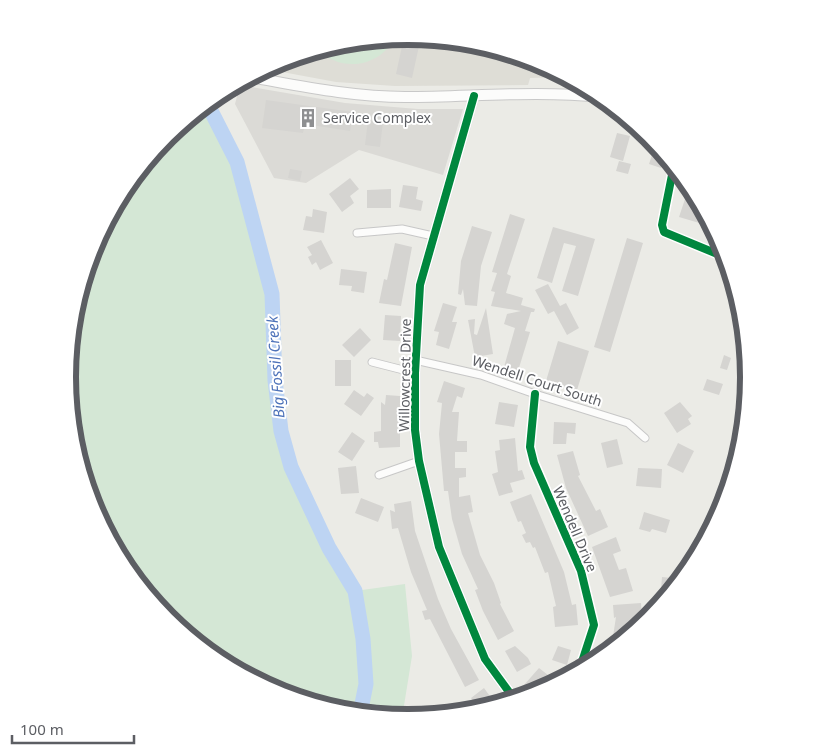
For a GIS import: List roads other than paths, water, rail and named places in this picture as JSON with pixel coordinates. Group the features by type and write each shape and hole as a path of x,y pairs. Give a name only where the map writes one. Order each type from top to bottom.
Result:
{"main road":[{"path":"261,79 334,92 377,96 474,96 561,93 584,95"}],"street":[{"name":"Willowcrest Drive","path":"474,96 420,285 415,372 415,430 419,461 439,547 485,658 510,694"},
{"path":"672,175 662,226 664,232 717,254"},
{"path":"357,233 402,229 433,236"},
{"name":"Wendell Court South","path":"416,360 481,375 628,423 645,438"},
{"path":"372,362 415,372"},
{"name":"Wendell Drive","path":"535,394 530,447 534,463 581,571 594,624 582,661"},
{"path":"379,476 419,461"}],"waterway":[{"name":"Big Fossil Creek","path":"211,111 237,162 272,294 275,380 281,431 291,467 329,548 355,591 363,639 366,684 362,706"}],"place":[{"name":"Service Complex","path":"308,118"}]}
